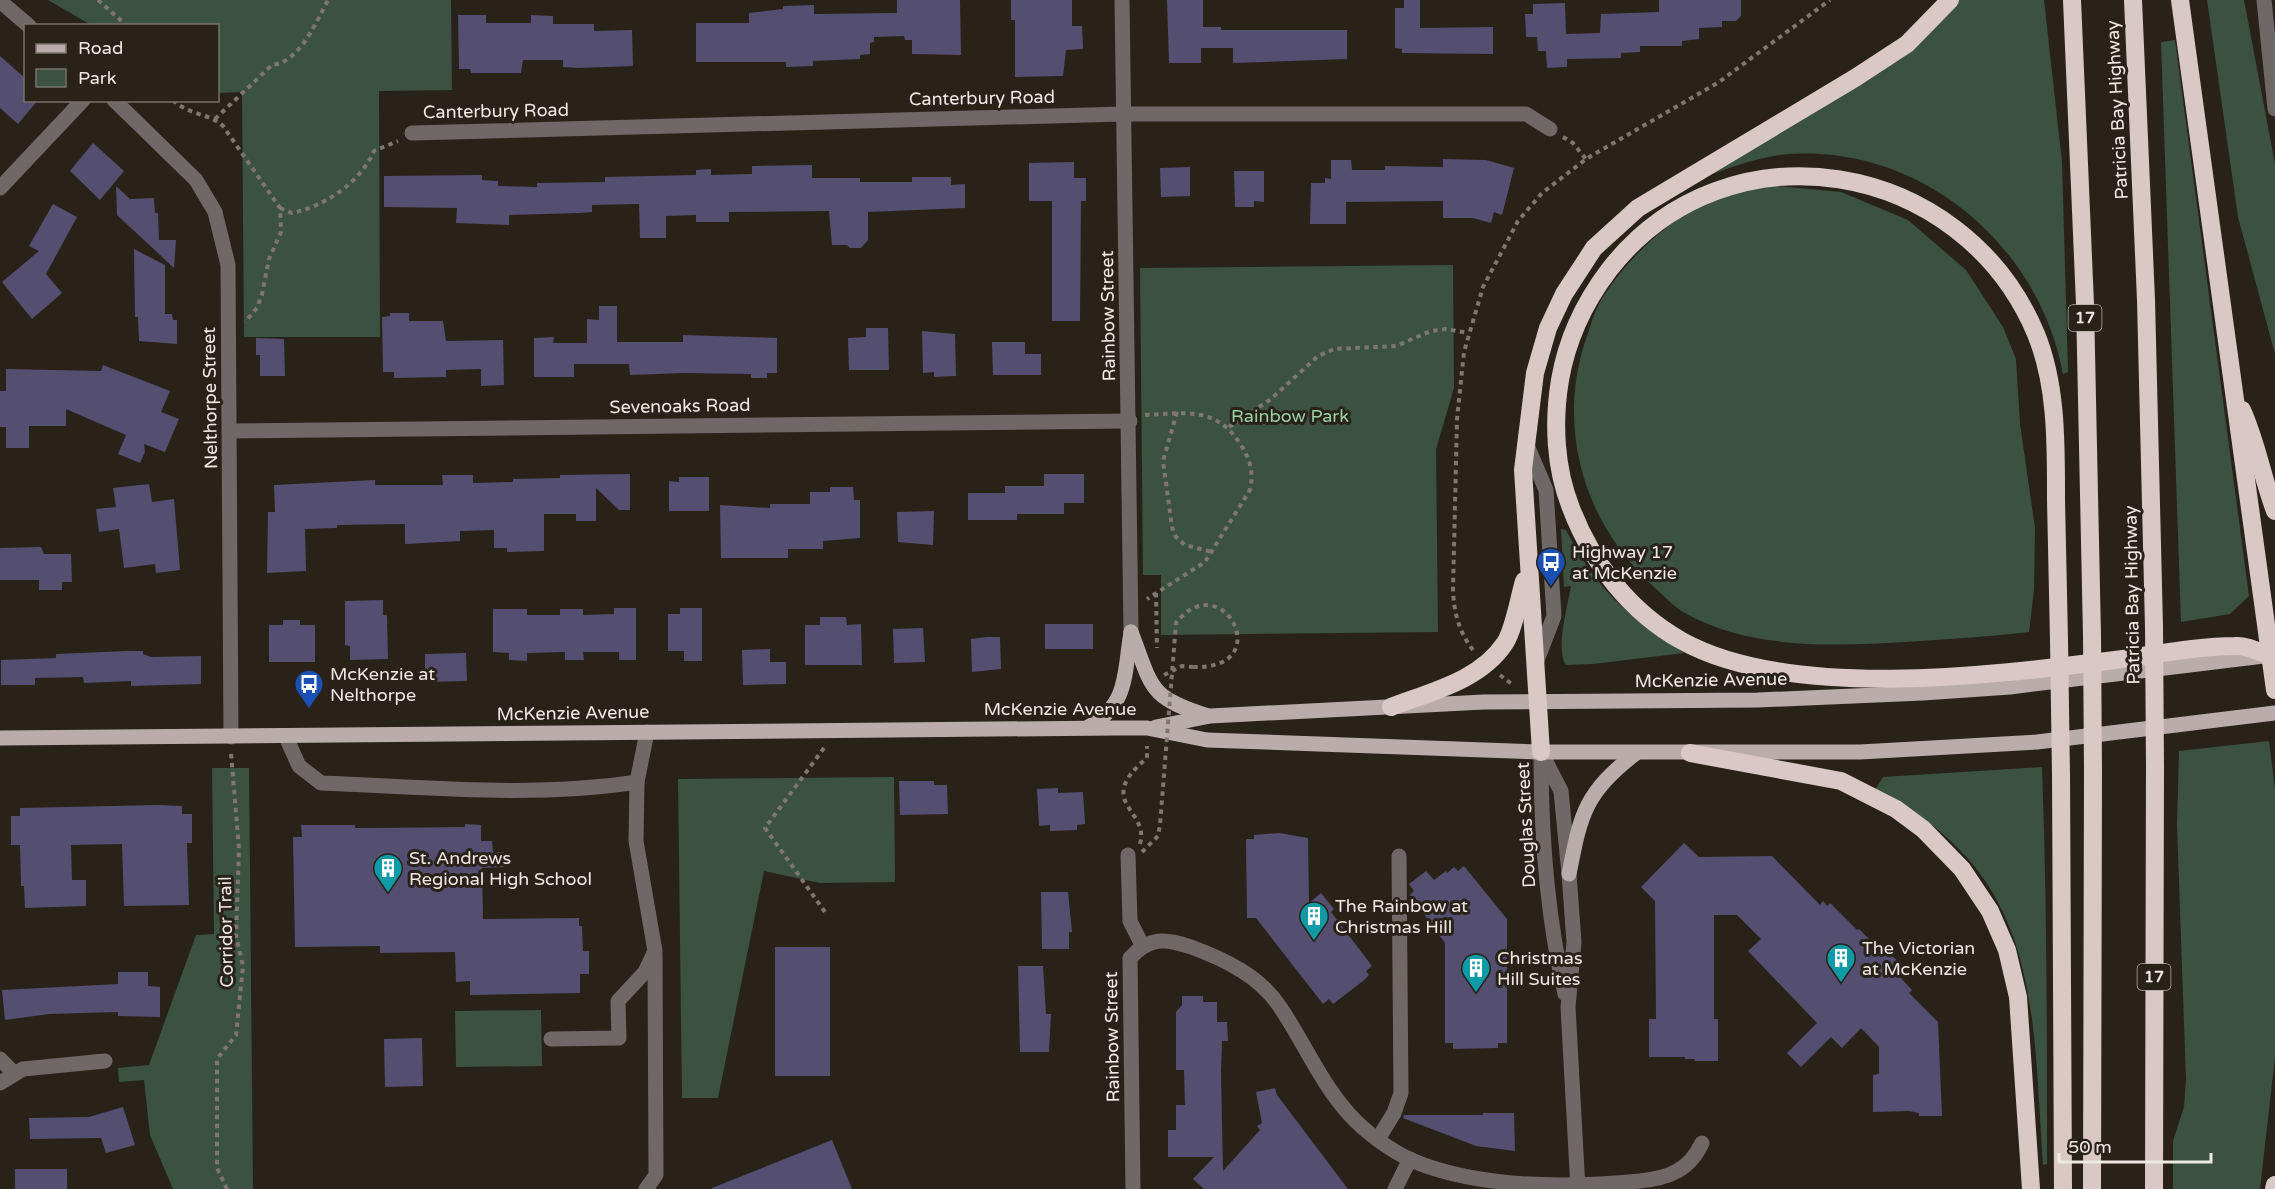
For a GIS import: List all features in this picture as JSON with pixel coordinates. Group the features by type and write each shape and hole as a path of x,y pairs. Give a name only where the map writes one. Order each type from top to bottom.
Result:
{"highway":[{"path":"1541,752 1536,703 1523,470 1535,373 1548,327 1564,294 1594,248 1638,208 1855,78 1907,44 1950,0"},
{"name":"17","path":"2072,0 2085,315 2092,636 2092,1189"},
{"name":"Patricia Bay Highway","path":"2133,0 2146,300 2154,627 2154,1189"},
{"path":"2180,0 2273,655 2275,690"},
{"path":"2063,1189 2061,775 2058,640 2055,431 2047,369 2037,335 2018,298 1978,248 1953,225 1923,206 1888,190 1847,179 1811,175 1774,177 1738,184 1702,196 1657,221 1620,256 1598,285 1578,318 1563,361 1557,398 1559,465 1574,518 1595,559 1620,591 1649,618 1679,639 1736,664 1794,674 1823,676 1963,675 2056,667 2240,645 2273,655"},
{"path":"2235,395 2254,435 2266,488 2275,511"},
{"path":"1391,706 1452,684 1479,670 1506,642 1528,568"},
{"path":"1690,753 1840,781 1896,809 1923,829 1962,869 1990,911 2007,950 2018,997 2031,1189"}],"main road":[{"path":"1131,632 1157,680 1155,691 1176,706 1210,716"},
{"path":"1085,728 1104,718 1120,698 1131,632"},
{"name":"McKenzie Avenue","path":"0,738 1148,728 1210,716 1391,706 1758,700 1945,692 2042,684 2273,655"},
{"name":"McKenzie Avenue","path":"1148,728 1207,740 1541,752 1860,752 2037,742 2275,713"},
{"path":"1569,874 1579,823 1588,802 1597,787 1636,753"}],"street":[{"name":"Rainbow Street","path":"1122,0 1130,418 1131,632"},
{"path":"2264,0 2274,103"},
{"path":"0,1 26,24"},
{"path":"0,188 81,102"},
{"name":"Nelthorpe Street","path":"116,102 196,180 215,212 228,265 231,737"},
{"name":"Canterbury Road","path":"412,133 1124,114 1526,114 1550,129"},
{"name":"Sevenoaks Road","path":"230,431 1130,418"},
{"path":"1526,442 1546,490 1554,616 1534,669"},
{"path":"646,1189 656,1174 655,951 636,841 637,782 647,732"},
{"path":"286,737 299,766 321,783 510,791 593,789 637,782"},
{"name":"Douglas Street","path":"1541,752 1560,791 1569,874 1574,942 1568,1007 1578,1187"},
{"name":"Douglas Street","path":"1541,752 1541,800 1555,951 1568,1007"},
{"path":"1136,854 1130,921 1142,945 1151,941 1175,941 1222,958 1254,980 1279,1005 1336,1099 1350,1116 1378,1139 1410,1159 1448,1175 1488,1184 1578,1187 1640,1181 1672,1175 1691,1161 1702,1143"},
{"path":"1378,1139 1394,1113 1401,1093 1400,856"},
{"name":"Rainbow Street","path":"1133,1189 1130,958 1142,945"},
{"path":"552,1039 619,1038 618,1001 645,972 655,951"},
{"path":"0,1059 14,1073"},
{"path":"0,1083 23,1069 105,1061"},
{"path":"1395,1189 1410,1159"}],"path":[{"path":"98,0 125,24"},
{"path":"215,119 272,64 281,64 296,51 328,0"},
{"path":"176,102 189,112 215,119 234,139 253,171 280,207 292,213 319,204 350,183 369,162 374,151 412,133"},
{"path":"1550,129 1573,143 1586,159"},
{"path":"229,329 241,327 257,308 269,259 281,232 280,207"},
{"path":"1229,427 1271,399 1318,356 1334,349 1396,346 1431,331 1446,329 1468,333"},
{"path":"1177,412 1163,461 1172,527 1176,537 1185,545 1213,552"},
{"path":"1130,418 1177,412 1207,417 1229,427 1246,454 1251,466 1252,479 1250,490 1213,552 1192,571 1131,609"},
{"path":"1156,593 1157,653"},
{"path":"1136,854 1158,836 1160,825 1176,623 1183,614 1200,605 1212,605 1223,609 1235,622 1238,632 1234,652 1227,661 1218,666 1182,666 1157,680"},
{"path":"1157,680 1160,664"},
{"path":"1136,854 1142,837 1141,829 1125,803 1123,794 1131,771 1147,758 1148,728"},
{"path":"825,912 765,828 837,730"},
{"name":"Corridor Trail","path":"227,1189 217,1168 217,1059 236,1035 243,966 236,936 239,849 231,737"}],"green space":[{"path":"48,0 451,0 452,90 379,91 380,337 244,337 242,92 219,93 219,24 89,24"},
{"path":"1957,0 2044,0 2062,162 2068,372 2063,374 2050,327 2029,284 2001,245 1967,212 1928,186 1884,166 1837,156 1788,154 1753,161 1696,180"},
{"path":"2207,0 2244,0 2275,164 2275,354 2238,217"},
{"path":"2175,40 2249,596 2230,614 2181,622 2161,42"},
{"path":"1767,185 1841,192 1908,220 1966,270 2003,327 2016,359 2020,424 2035,528 2034,590 2029,632 1952,639 1850,644 1793,643 1737,634 1710,625 1677,608 1630,562 1611,536 1595,507 1583,476 1576,444 1574,412 1576,378 1584,345 1600,302 1634,257 1678,219 1716,197"},
{"name":"Rainbow Park","path":"1453,265 1454,388 1436,449 1438,632 1161,635 1161,575 1143,575 1140,268"},
{"path":"1561,529 1566,530 1577,551 1602,586 1630,614 1684,653 1566,665 1563,658 1562,638 1571,586 1564,587"},
{"path":"2269,741 2275,789 2275,1057 2260,1189 2173,1189 2173,1141 2184,1107 2186,1080 2177,825 2179,751"},
{"path":"2042,767 2047,1065 2047,1164 2043,1165 2029,998 2017,948 1998,902 1970,861 1929,823 1875,790 1883,777"},
{"path":"212,768 249,768 253,1189 173,1189 150,1135 144,1080 119,1082 118,1068 149,1065 196,935 214,934"},
{"path":"894,777 895,882 820,883 764,871 718,1098 682,1098 678,779"},
{"path":"541,1010 542,1066 456,1067 455,1011"}],"building":[{"path":"897,0 960,0 961,55 912,54 912,40 905,40 904,36 874,37 874,42 870,43 870,54 860,55 860,59 813,61 813,66 786,67 786,62 696,62 696,23 749,23 749,13 783,9 783,6 814,5 814,14 897,13"},
{"path":"1011,0 1072,0 1072,26 1082,26 1083,49 1066,50 1063,76 1015,77 1015,20 1011,20"},
{"path":"1167,0 1203,0 1203,27 1221,27 1221,30 1347,30 1347,59 1233,63 1233,48 1201,48 1201,63 1169,63"},
{"path":"1404,0 1420,0 1420,28 1493,27 1493,54 1402,53 1402,49 1395,48 1395,8 1404,8"},
{"path":"1659,0 1741,0 1741,16 1736,21 1722,21 1722,27 1699,28 1699,39 1682,41 1682,46 1640,46 1640,52 1621,53 1621,58 1567,59 1567,67 1547,68 1546,51 1538,51 1537,37 1526,37 1525,14 1533,14 1533,4 1565,3 1566,34 1600,33 1601,14 1659,12"},
{"path":"458,15 486,15 486,23 531,23 531,15 553,16 553,24 594,24 594,31 632,30 633,66 578,68 563,67 563,60 523,60 521,73 471,73 470,69 459,69"},
{"path":"0,56 24,77 24,102 36,102 18,124 0,108"},
{"path":"93,143 124,171 100,200 70,171"},
{"path":"1443,159 1486,160 1514,168 1502,215 1494,212 1491,223 1473,218 1443,218 1443,201 1346,202 1346,224 1310,224 1311,183 1325,183 1325,178 1331,179 1331,160 1351,160 1352,170 1385,170 1385,166 1443,167"},
{"path":"1074,162 1074,178 1086,178 1086,201 1081,201 1080,321 1052,321 1052,201 1029,201 1029,163"},
{"path":"812,165 812,178 860,178 860,182 912,182 912,177 951,177 951,185 965,184 965,208 868,212 868,240 861,248 850,248 847,245 832,245 829,211 729,212 729,222 696,222 696,215 666,216 666,238 640,238 639,204 592,205 592,212 509,215 509,225 456,223 457,208 384,207 384,176 482,175 482,180 498,181 498,186 537,187 537,183 605,182 605,177 696,175 696,170 711,169 711,175 752,174 752,166"},
{"path":"1190,167 1190,196 1161,197 1160,168"},
{"path":"1234,171 1264,171 1264,202 1254,201 1254,207 1235,207"},
{"path":"116,186 130,199 154,198 155,213 158,213 159,240 176,240 174,268 117,215"},
{"path":"53,204 77,217 46,274 62,293 32,319 2,282 39,251 29,246"},
{"path":"134,249 165,265 165,314 172,314 173,320 177,320 177,344 139,341 138,317 135,317"},
{"path":"599,306 617,306 617,342 683,342 683,335 777,338 777,373 767,373 767,378 751,378 751,374 630,375 629,364 574,364 574,377 534,377 534,338 554,337 553,343 587,343 587,319 599,320"},
{"path":"390,313 409,313 409,321 443,321 446,341 503,340 504,385 481,386 481,369 446,370 446,377 394,378 394,372 383,372 382,317 390,316"},
{"path":"866,328 888,328 889,370 849,370 848,338 866,337"},
{"path":"922,331 955,334 956,376 934,377 934,372 923,373"},
{"path":"256,338 284,339 285,376 260,376 260,355 256,355"},
{"path":"992,342 1025,342 1025,354 1041,354 1041,375 993,375"},
{"path":"103,365 170,391 161,412 179,419 165,452 144,444 145,452 140,463 118,454 126,435 66,409 66,426 29,426 29,448 6,448 6,427 0,427 0,391 6,391 6,369 101,371"},
{"path":"630,474 630,510 619,510 596,488 596,521 576,521 576,514 544,514 544,551 507,552 507,548 494,548 494,530 460,531 460,541 405,544 405,524 337,525 337,528 305,529 306,571 267,573 268,512 275,512 274,485 375,480 375,485 443,485 442,475 473,475 473,483 560,478 560,475"},
{"path":"1044,474 1084,474 1084,503 1064,503 1064,514 1017,514 1017,520 968,520 968,493 1005,493 1005,486 1044,486"},
{"path":"679,477 709,477 709,511 669,511 669,481 679,482"},
{"path":"149,484 152,502 174,499 180,570 156,573 155,564 124,568 119,529 99,532 96,509 116,507 113,488"},
{"path":"830,487 853,487 854,500 860,500 860,538 823,541 823,549 788,549 788,558 721,558 720,505 770,508 770,504 810,504 810,492 830,492"},
{"path":"934,511 933,545 898,542 897,512"},
{"path":"41,547 44,554 71,554 72,582 62,582 62,590 39,590 39,580 0,580 0,548"},
{"path":"383,600 383,615 387,615 388,659 350,660 350,646 345,645 345,601"},
{"path":"614,608 636,608 636,660 619,660 619,652 583,652 584,660 565,660 565,652 527,653 527,661 509,660 509,653 493,652 493,609 527,609 527,615 560,615 560,609 583,609 583,615 614,614"},
{"path":"680,608 702,608 702,661 684,661 684,651 668,651 668,614 680,614"},
{"path":"820,617 846,617 847,625 861,624 862,665 805,665 805,625 820,625"},
{"path":"283,620 300,620 300,625 315,625 315,662 269,662 269,625 283,625"},
{"path":"1045,624 1093,624 1093,649 1045,649"},
{"path":"923,628 925,662 894,663 893,629"},
{"path":"1000,637 1001,669 972,672 971,639"},
{"path":"770,649 770,662 786,662 786,684 743,685 742,650"},
{"path":"143,651 143,654 151,657 201,656 201,684 131,686 131,681 84,683 83,677 35,678 35,685 1,685 1,660 56,658 56,654"},
{"path":"466,653 467,681 425,682 425,654"},
{"path":"899,781 934,781 934,785 947,785 948,814 900,815"},
{"path":"1058,788 1058,793 1083,792 1085,824 1077,825 1077,830 1050,831 1050,825 1039,826 1037,789"},
{"path":"182,806 182,814 192,814 192,843 187,843 189,905 124,906 122,844 71,845 72,880 86,880 86,906 25,908 24,886 21,886 20,845 11,845 11,816 20,816 20,808"},
{"name":"St. Andrews Regional High School","path":"465,824 481,825 481,841 492,841 493,852 504,852 505,867 482,868 483,919 579,918 579,926 582,926 583,951 589,951 589,974 580,974 580,993 470,995 470,981 456,982 455,952 380,953 380,946 295,947 293,837 302,837 301,825 355,825 355,828 372,828 465,827"},
{"name":"The Rainbow at Christmas Hill","path":"1279,833 1308,838 1309,903 1321,893 1334,909 1331,912 1372,966 1366,971 1369,975 1363,981 1333,1004 1329,999 1323,1004 1256,918 1247,918 1246,839 1254,839 1254,835"},
{"name":"The Victorian at McKenzie","path":"1684,843 1699,857 1772,856 1820,905 1823,901 1827,906 1830,903 1880,950 1883,947 1906,969 1899,976 1912,990 1909,993 1938,1022 1942,1116 1919,1116 1919,1113 1909,1111 1873,1112 1873,1075 1879,1074 1879,1047 1861,1028 1842,1048 1831,1037 1801,1067 1787,1053 1817,1023 1748,951 1761,939 1737,915 1714,915 1714,1019 1718,1019 1718,1061 1694,1061 1695,1059 1685,1059 1685,1057 1649,1057 1649,1019 1656,1019 1655,901 1641,887"},
{"name":"Christmas Hill Suites","path":"1464,866 1507,919 1507,1043 1498,1043 1498,1048 1453,1049 1453,1043 1445,1043 1445,943 1410,895 1414,891 1409,884 1426,871 1434,880 1454,867 1458,871"},
{"path":"1041,892 1068,892 1072,932 1069,932 1069,949 1042,949"},
{"path":"775,947 830,947 830,1076 775,1076"},
{"path":"1018,966 1043,966 1046,1014 1051,1014 1049,1052 1020,1052"},
{"path":"118,972 148,972 148,986 160,987 160,1017 118,1016 118,1012 49,1014 5,1020 2,990 118,984"},
{"path":"1182,996 1203,996 1203,1002 1217,1002 1217,1022 1227,1022 1228,1041 1222,1041 1221,1071 1223,1171 1260,1130 1257,1126 1262,1123 1256,1092 1275,1088 1277,1095 1348,1189 1204,1189 1193,1179 1214,1157 1168,1157 1168,1130 1176,1130 1176,1105 1185,1105 1184,1070 1176,1070 1176,1012 1182,1005"},
{"path":"422,1038 423,1086 385,1087 384,1039"},
{"path":"123,1107 135,1145 106,1153 101,1138 30,1139 29,1118 89,1117"},
{"path":"1483,1113 1514,1113 1515,1151 1476,1146 1403,1118 1404,1115 1483,1115"},
{"path":"832,1140 852,1189 712,1189 712,1188"},
{"path":"15,1169 67,1169 67,1189 15,1189"}],"place":[{"name":"Highway 17 at McKenzie","path":"1551,588"},
{"name":"McKenzie at Nelthorpe","path":"309,710"},
{"name":"St. Andrews Regional High School","path":"388,894"},
{"name":"The Rainbow at Christmas Hill","path":"1314,942"},
{"name":"The Victorian at McKenzie","path":"1841,984"},
{"name":"Christmas Hill Suites","path":"1476,994"}]}
